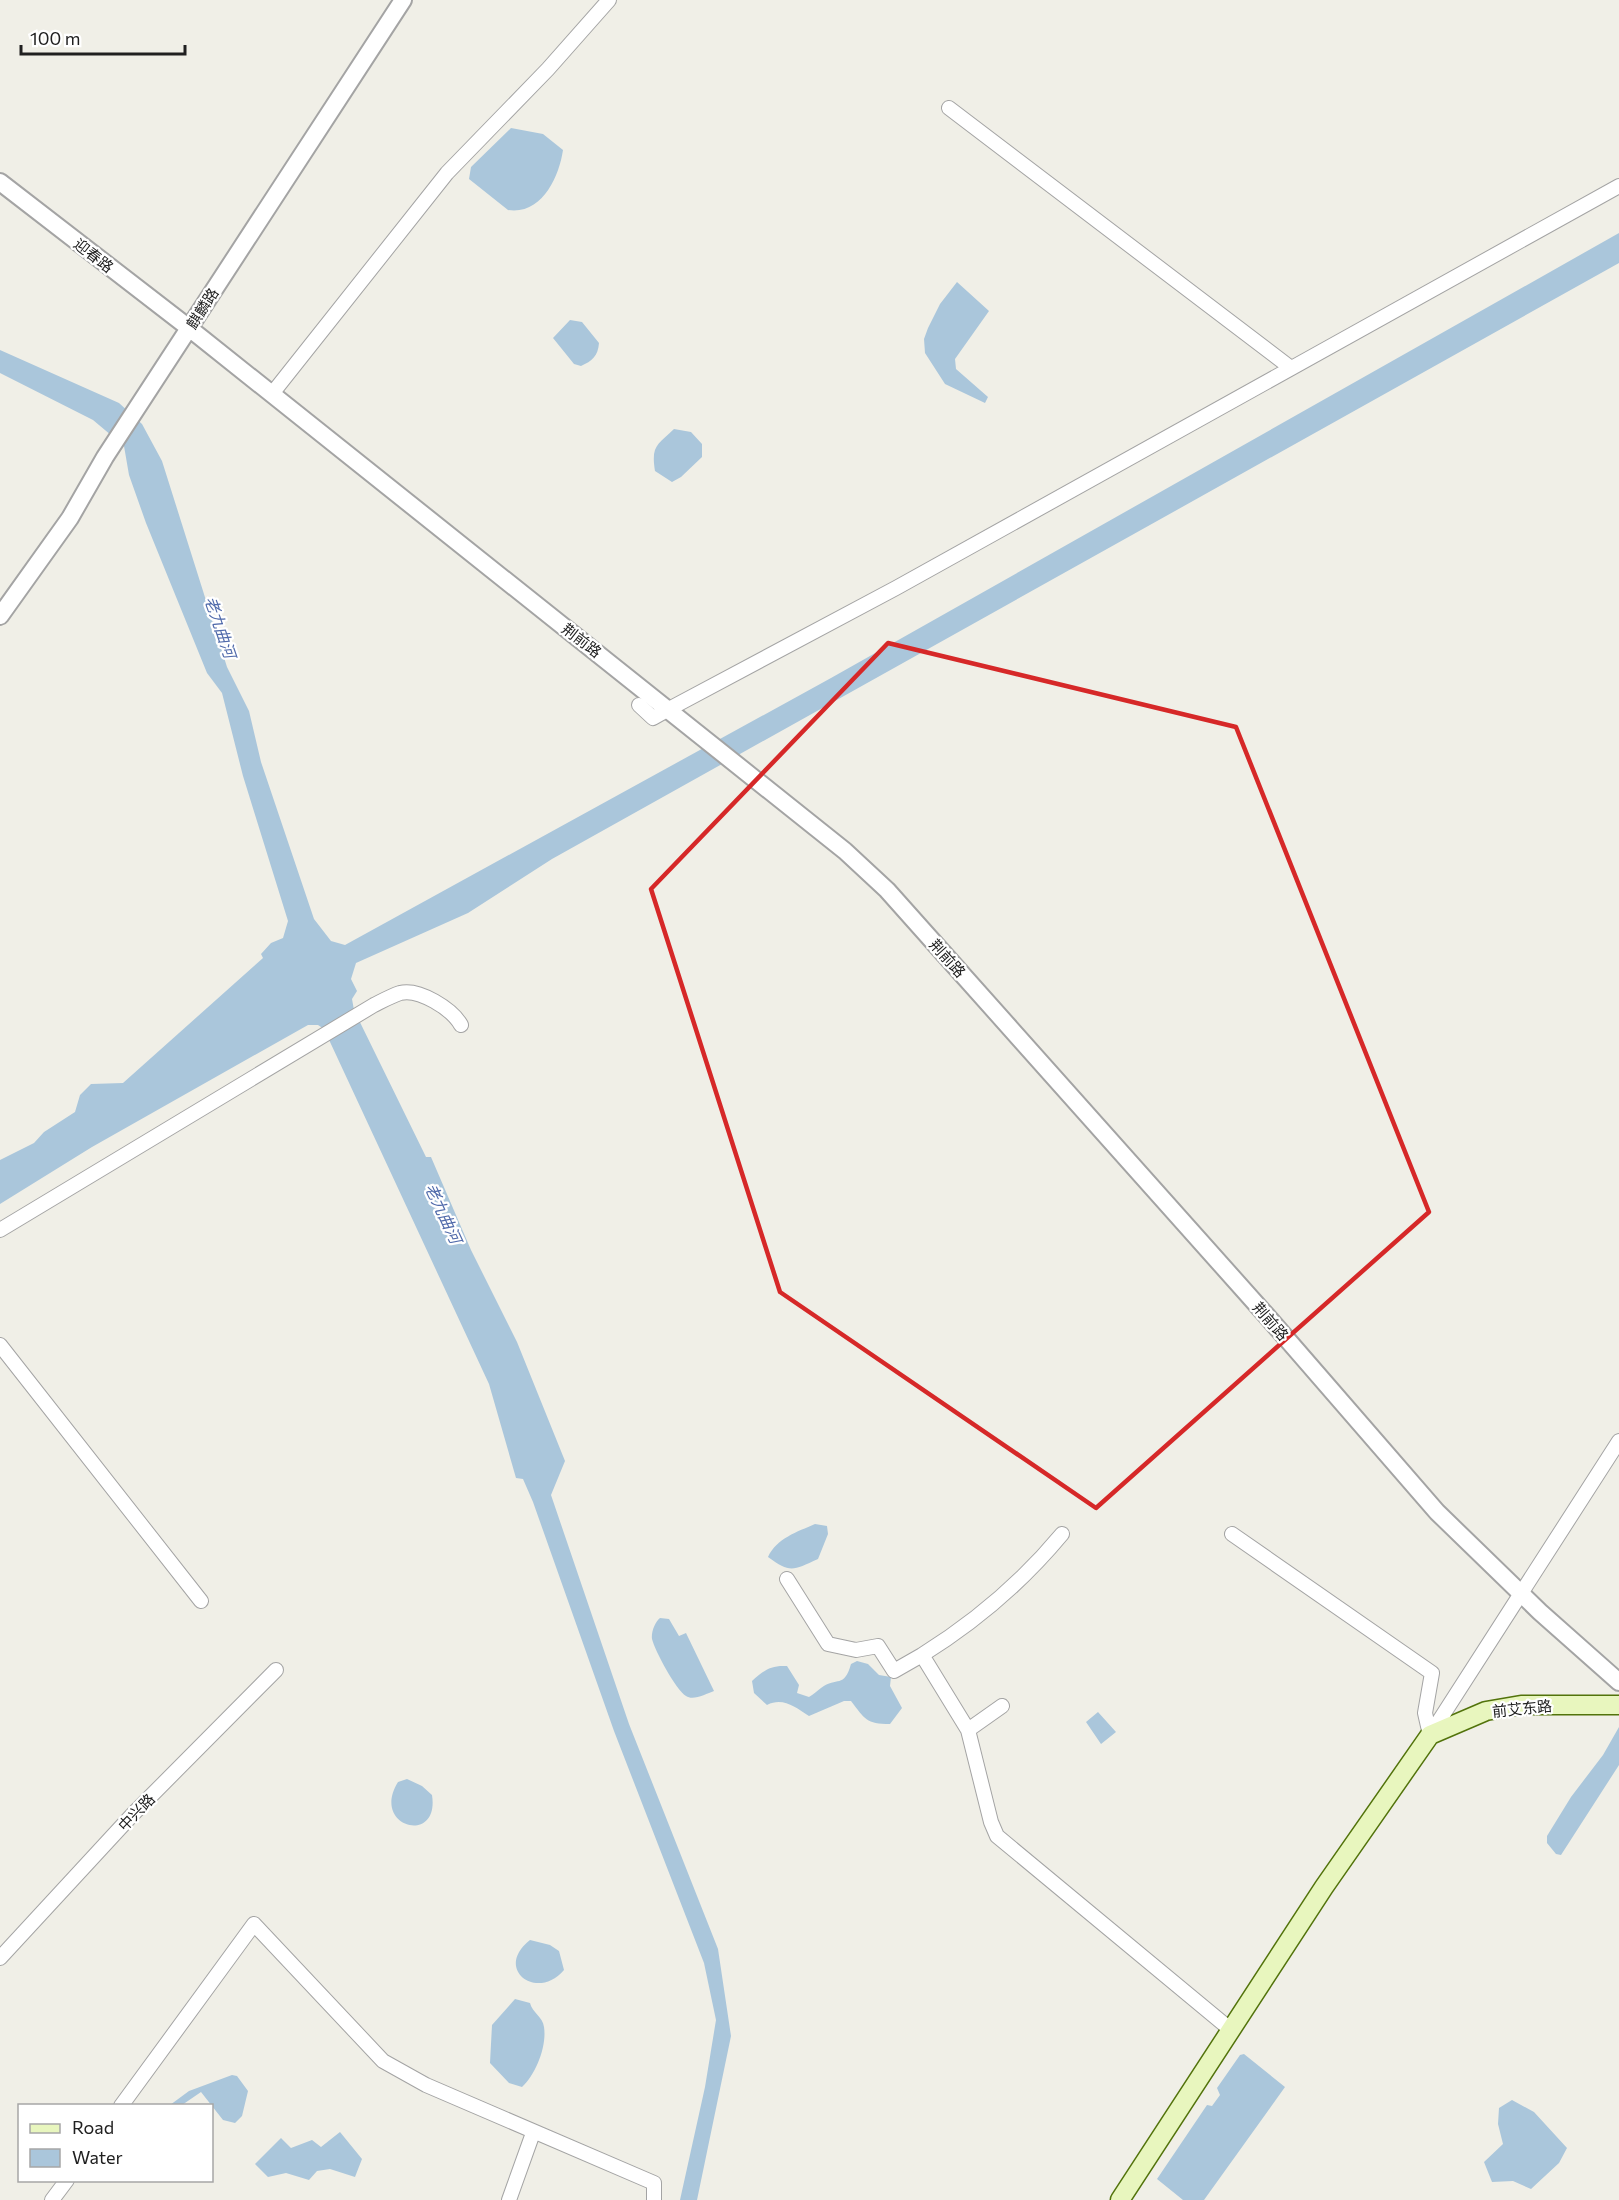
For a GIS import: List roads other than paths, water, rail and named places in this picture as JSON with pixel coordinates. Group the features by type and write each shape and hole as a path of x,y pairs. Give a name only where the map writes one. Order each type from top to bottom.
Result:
{"main road":[{"name":"前艾东路","path":"1430,1735 1486,1711 1521,1705 1619,1705"},
{"path":"1120,2200 1324,1887 1430,1735"}],"street":[{"name":"麒麟路","path":"0,616 70,518 108,451 403,0"},
{"path":"275,390 447,174 548,69 609,0"},
{"path":"949,108 1291,368"},
{"name":"迎春路","path":"0,182 189,328"},
{"path":"639,705 653,718 669,710 896,588 1619,186"},
{"name":"荆前路","path":"189,328 799,812 887,890 1266,1315 1437,1512 1521,1593 1619,1682"},
{"path":"0,1230 320,1037 402,993 416,993 455,1014 461,1025"},
{"path":"0,1345 201,1601"},
{"path":"1430,1735 1619,1441"},
{"path":"787,1580 828,1644 856,1650 878,1646 894,1671 959,1632 1038,1563 1062,1534"},
{"path":"1232,1534 1432,1673 1425,1713 1430,1735"},
{"path":"922,1655 968,1730 991,1822 997,1836 1231,2030"},
{"name":"中兴路","path":"0,1958 133,1814 276,1670"},
{"path":"968,1730 1002,1706"},
{"path":"122,2104 254,1924 383,2061 426,2085 469,2102 533,2133 654,2183 654,2200"},
{"path":"509,2200 533,2133"},
{"path":"52,2200 66,2182"}],"water":[{"path":"511,128 543,134 563,150 558,171 547,192 530,207 520,210 508,210 469,179 471,167"},
{"name":"老九曲河","path":"1619,233 1619,263 552,859 468,913 356,963 351,979 357,991 352,999 354,1010 426,1157 431,1157 471,1250 517,1342 565,1461 551,1495 629,1724 718,1949 731,2036 697,2200 680,2200 705,2087 716,2020 704,1963 614,1731 533,1502 523,1479 516,1478 489,1384 324,1029 318,1025 308,1025 92,1147 0,1204 0,1160 34,1143 44,1132 75,1112 80,1095 91,1084 123,1083 263,958 261,954 271,943 283,938 288,921 243,776 222,693 207,673 146,523 129,475 124,446 93,420 0,373 0,350 119,403 142,424 162,461 227,667 249,711 261,762 314,919 331,941 345,945 831,678"},
{"path":"957,282 989,311 955,359 956,369 988,397 985,403 945,384 925,353 924,339 928,328 940,304"},
{"path":"570,320 582,322 599,343 594,358 581,366 574,364 553,338"},
{"path":"674,429 691,432 702,444 702,457 681,477 672,482 655,471 654,456 659,443"},
{"path":"815,1524 827,1526 828,1534 818,1559 797,1568 787,1568 768,1557 782,1540"},
{"path":"660,1618 669,1619 679,1636 686,1633 714,1691 692,1698 686,1696 677,1686 661,1661 652,1639 654,1627"},
{"path":"857,1661 868,1664 879,1675 891,1677 890,1686 902,1708 890,1724 876,1723 867,1719 851,1701 844,1701 809,1716 794,1706 784,1703 767,1705 754,1693 752,1681 760,1674 772,1667 787,1666 799,1685 797,1693 809,1697 827,1685 846,1677 851,1664"},
{"path":"1098,1712 1116,1732 1101,1744 1086,1722"},
{"path":"1619,1727 1619,1765 1561,1855 1556,1854 1547,1843 1547,1836 1571,1797 1603,1755"},
{"path":"407,1779 422,1786 432,1795 432,1811 426,1821 417,1825 408,1825 399,1819 393,1810 392,1798 398,1782"},
{"path":"530,1940 550,1945 559,1951 564,1970 553,1979 542,1983 523,1978 517,1971 516,1961 520,1951"},
{"path":"515,1999 530,2003 544,2027 544,2043 539,2059 532,2075 522,2087 509,2083 490,2063 492,2025"},
{"path":"1244,2054 1285,2087 1204,2200 1183,2200 1157,2179 1207,2105 1212,2106 1220,2095 1217,2088 1240,2055"},
{"path":"232,2075 237,2076 248,2091 242,2116 235,2123 223,2120 213,2104 210,2104 201,2092 183,2104 171,2104 189,2091"},
{"path":"1512,2100 1534,2112 1567,2148 1559,2163 1531,2189 1513,2181 1492,2182 1484,2162 1503,2144 1498,2124 1499,2108"},
{"path":"340,2132 362,2159 355,2177 330,2169 317,2171 309,2180 286,2173 268,2177 255,2164 281,2138 291,2148 312,2140 321,2147"}]}
